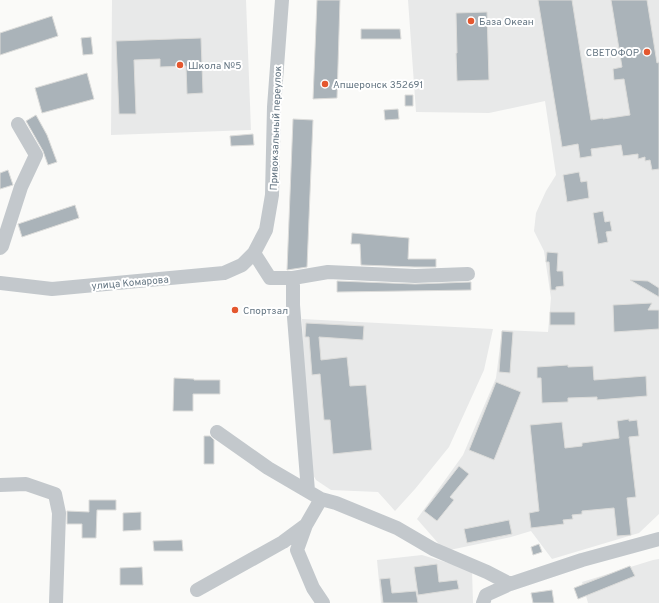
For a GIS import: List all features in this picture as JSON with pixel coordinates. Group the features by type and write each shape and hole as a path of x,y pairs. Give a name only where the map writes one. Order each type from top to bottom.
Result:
{"street":[{"name":"Привокзальный переулок","path":"254,253 266,230 272,195 274,107 282,0"},
{"path":"0,248 2,246 21,187 36,155 18,124"},
{"path":"254,253 270,278 293,278 328,272 415,276 468,274"},
{"name":"улица Комарова","path":"0,283 52,289 224,273 242,265 254,253"},
{"path":"293,278 293,305 308,491"},
{"path":"217,432 268,468 321,499 336,503 397,528 433,549 487,572 510,584"},
{"path":"0,485 26,484 55,494 59,513 56,603"},
{"path":"321,499 306,525 297,550 313,588 323,603"},
{"path":"197,590 283,542 306,525"},
{"path":"483,603 486,595 510,584 582,560 659,540"}],"shaded area":[{"name":"Школа №5","path":"112,0 246,0 251,130 111,135"},
{"path":"408,0 659,0 659,514 639,533 552,559 531,531 511,537 445,551 417,519 463,455 496,378 502,330 548,332 551,298 544,251 534,231 536,213 546,191 556,175 545,101 489,113 416,112"},
{"path":"302,319 493,329 484,370 449,447 395,511 378,492 331,490 316,480 307,465"},
{"path":"422,555 472,570 473,603 381,603 377,560"},
{"path":"659,559 659,603 588,603 582,582"}],"building":[{"path":"317,0 340,0 337,98 313,99"},
{"path":"538,0 572,0 591,120 630,115 624,79 614,80 613,69 622,67 611,0 647,0 657,63 659,62 659,169 652,170 650,160 645,161 645,157 638,159 638,154 623,156 621,145 591,149 592,156 580,158 578,144 562,147"},
{"path":"487,12 489,80 457,81 456,13"},
{"path":"52,16 58,36 0,55 0,33"},
{"path":"361,29 400,29 401,39 361,39"},
{"path":"91,37 93,54 83,55 81,38"},
{"path":"201,38 203,93 187,94 186,66 160,67 160,59 134,60 136,114 119,114 116,41"},
{"path":"87,73 94,99 42,113 35,88"},
{"path":"405,95 413,95 413,106 405,106"},
{"path":"398,109 399,119 385,120 384,110"},
{"path":"36,115 47,135 57,162 48,165 43,151 26,121"},
{"path":"293,119 313,120 307,267 287,270"},
{"path":"253,134 254,145 231,146 230,136"},
{"path":"8,170 13,185 0,189 0,173"},
{"path":"579,172 581,182 587,181 589,198 567,202 563,175"},
{"path":"75,205 79,218 22,237 18,224"},
{"path":"603,211 605,222 610,221 612,231 606,232 608,242 598,244 593,213"},
{"path":"352,233 409,238 408,259 436,259 436,267 361,265 360,244 351,244"},
{"path":"547,252 558,253 557,271 563,271 564,286 556,287 556,290 551,290 549,262 546,262"},
{"path":"630,280 648,281 659,288 659,297"},
{"path":"337,281 415,284 471,282 471,290 337,292"},
{"path":"652,303 648,310 659,310 659,329 614,332 613,305"},
{"path":"550,312 575,312 575,325 550,325"},
{"path":"306,323 364,326 363,340 319,337 321,360 347,357 350,386 366,385 372,450 333,454 330,420 324,420 320,374 312,375 309,337 305,337"},
{"path":"502,331 513,332 510,373 499,372"},
{"path":"568,365 568,367 593,366 594,380 646,376 647,396 597,400 597,397 568,398 568,402 542,403 541,378 537,378 537,367"},
{"path":"174,378 220,380 220,394 193,394 193,411 173,411"},
{"path":"496,382 521,392 494,460 469,450"},
{"path":"629,419 629,421 637,420 639,436 629,437 636,497 627,498 631,535 617,536 614,508 582,511 582,514 572,515 573,519 563,520 564,524 531,528 529,513 539,511 530,425 562,422 565,448 582,446 582,443 619,438 617,421"},
{"path":"204,436 210,436 214,440 214,464 204,464"},
{"path":"459,466 469,474 450,497 454,500 437,521 424,511"},
{"path":"89,500 116,500 116,510 97,510 96,538 82,538 82,524 67,524 67,511 89,512"},
{"path":"141,512 141,530 123,531 123,513"},
{"path":"509,520 512,534 467,543 464,529"},
{"path":"182,540 183,551 154,551 153,541"},
{"path":"539,544 542,552 533,555 531,547"},
{"path":"437,564 439,582 457,580 459,589 418,595 414,567"},
{"path":"630,566 635,576 578,599 574,588"},
{"path":"142,567 143,585 120,585 120,568"},
{"path":"390,578 392,593 416,591 418,603 383,603 380,579"},
{"path":"552,590 554,603 533,603 531,593"}],"place":[{"name":"База Океан","path":"471,21"},
{"name":"СВЕТОФОР","path":"647,52"},
{"name":"Школа №5","path":"180,65"},
{"name":"Апшеронск 352691","path":"325,84"},
{"name":"Спортзал","path":"235,310"}]}
